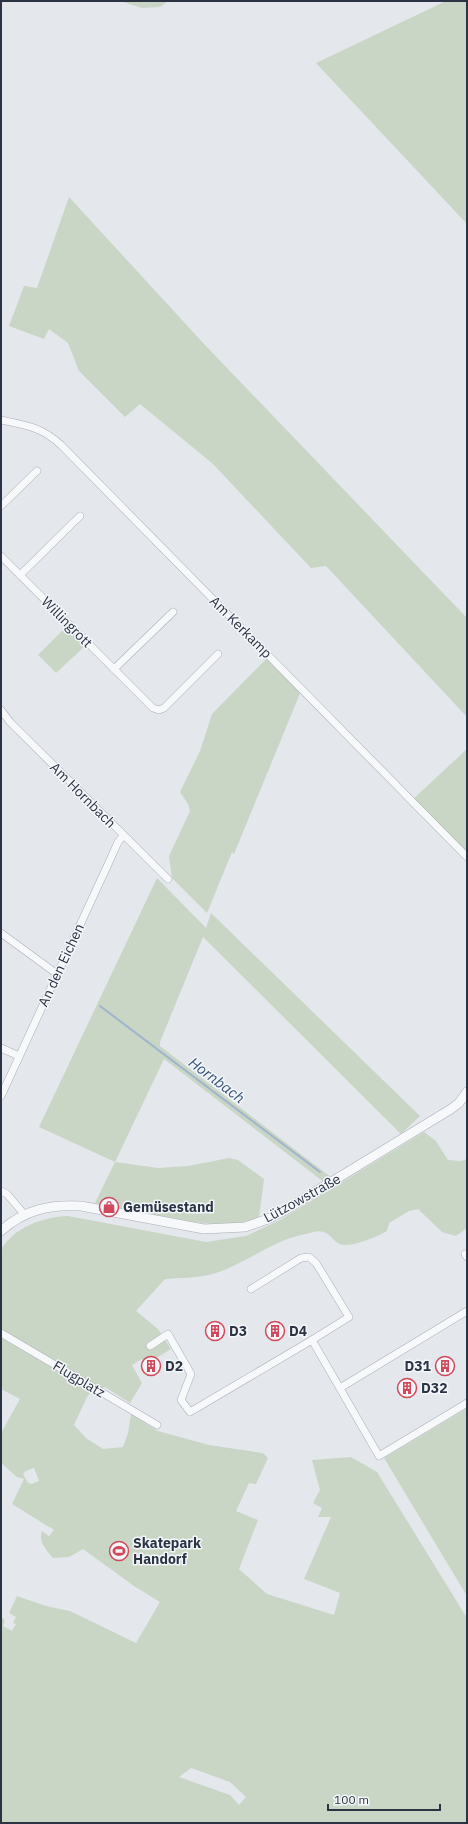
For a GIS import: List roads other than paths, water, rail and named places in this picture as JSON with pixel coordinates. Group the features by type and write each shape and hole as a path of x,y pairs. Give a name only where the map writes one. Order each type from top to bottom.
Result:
{"street":[{"name":"Am Kerkamp","path":"1,420 39,429 57,441 467,857"},
{"path":"1,506 37,471"},
{"path":"20,575 80,516"},
{"name":"Willingrott","path":"1,556 153,708 159,710 164,708 218,654"},
{"path":"114,669 173,612"},
{"name":"Am Hornbach","path":"1,710 10,722 168,879"},
{"name":"An den Eichen","path":"1,1096 118,842 124,836"},
{"path":"1,933 57,974"},
{"path":"1,1048 19,1056"},
{"name":"Lützowstraße","path":"1,1230 24,1214 50,1206 66,1205 81,1206 204,1229 244,1227 268,1219 287,1209 451,1109 459,1103 467,1092"},
{"path":"1,1190 7,1194 24,1214"},
{"path":"150,1346 168,1334 192,1374 181,1400 190,1412 348,1317 316,1262 309,1257 301,1258 251,1289"},
{"path":"340,1388 467,1311"},
{"name":"Flugplatz","path":"1,1333 157,1425"},
{"path":"312,1340 379,1456 467,1403"}],"waterway":[{"name":"Hornbach","path":"100,1006 320,1172"}],"place":[{"name":"Gemüsestand","path":"109,1207"},
{"name":"D3","path":"215,1331"},
{"name":"D4","path":"275,1331"},
{"name":"D2","path":"151,1366"},
{"name":"D31","path":"445,1366"},
{"name":"D32","path":"407,1388"},
{"name":"Skatepark Handorf","path":"119,1551"}]}
